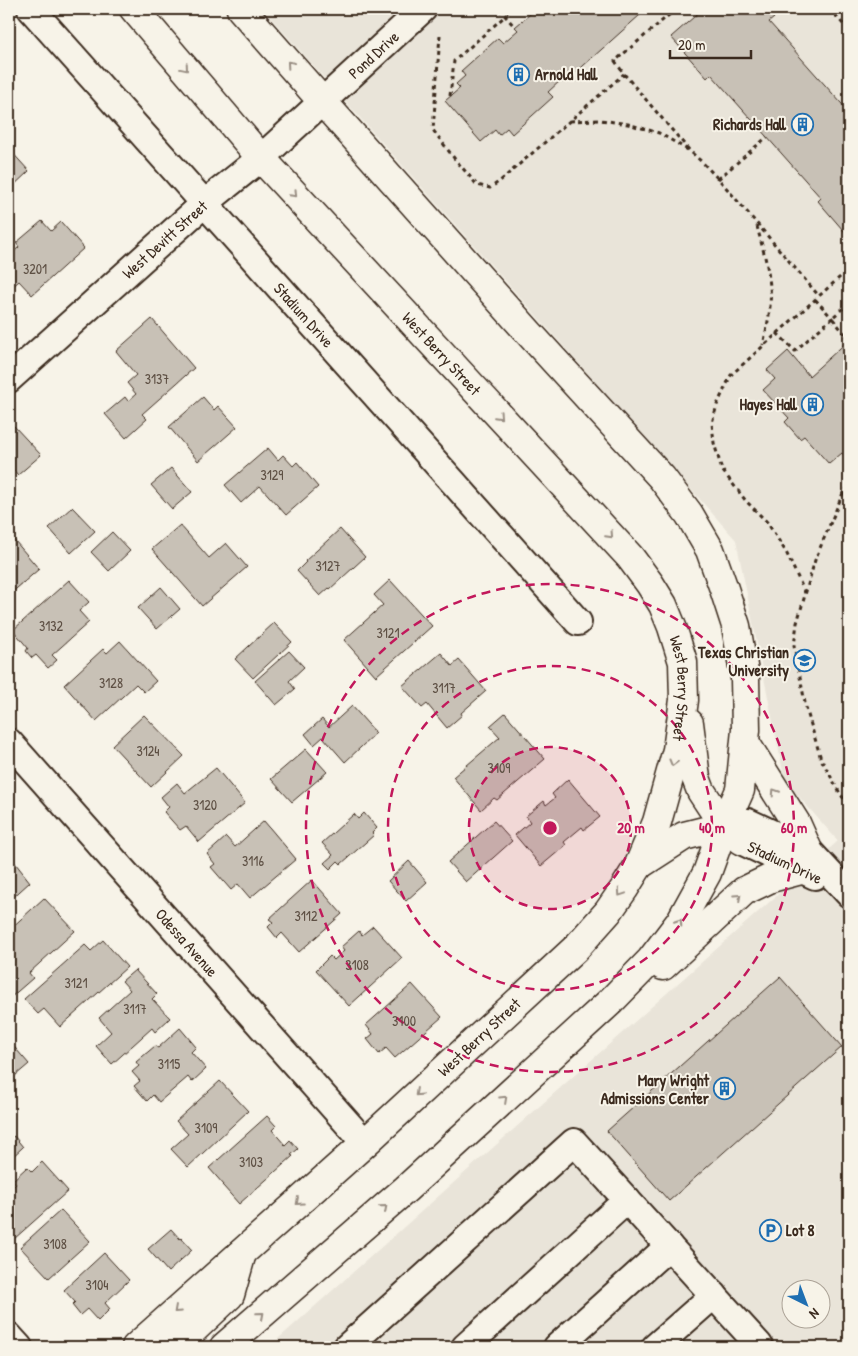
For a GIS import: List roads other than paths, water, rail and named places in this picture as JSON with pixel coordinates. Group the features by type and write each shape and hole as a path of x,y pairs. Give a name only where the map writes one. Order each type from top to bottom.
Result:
{"main road":[{"name":"West Berry Street","path":"134,9 261,158 630,557 663,605 672,627 682,662 684,700 677,750 657,822 639,865 608,912 575,948 365,1143 136,1347"},
{"path":"224,1347 406,1189 611,1001 651,960 680,922 707,873 724,826 740,790 746,744 745,678 736,626 710,550 689,514 662,478 529,333 241,9"},
{"path":"684,700 692,741 696,778 701,791 724,826"},
{"path":"567,1041 634,993 744,891 804,860 796,823 746,744"},
{"path":"639,865 684,836 724,826"},
{"path":"175,1347 230,1295 242,1253"}],"street":[{"name":"Stadium Drive","path":"31,9 578,622"},
{"name":"Pond Drive","path":"322,101 423,9"},
{"name":"West Devitt Street","path":"9,380 205,203 261,158 322,101"},
{"name":"Odessa Avenue","path":"9,742 365,1143"},
{"name":"Stadium Drive","path":"724,826 748,822 848,892"},
{"path":"347,1347 574,1142 759,1345"},
{"path":"464,1347 627,1200"},
{"path":"557,1347 669,1246"},
{"path":"655,1347 714,1295"},
{"path":"9,1336 19,1347"}],"place":[{"name":"Arnold Hall","path":"519,74"},
{"name":"Richards Hall","path":"802,124"},
{"name":"Hayes Hall","path":"813,404"},
{"name":"Texas Christian University","path":"805,661"},
{"name":"Mary Wright Admissions Center","path":"725,1089"},
{"name":"Lot 8","path":"770,1230"}]}
